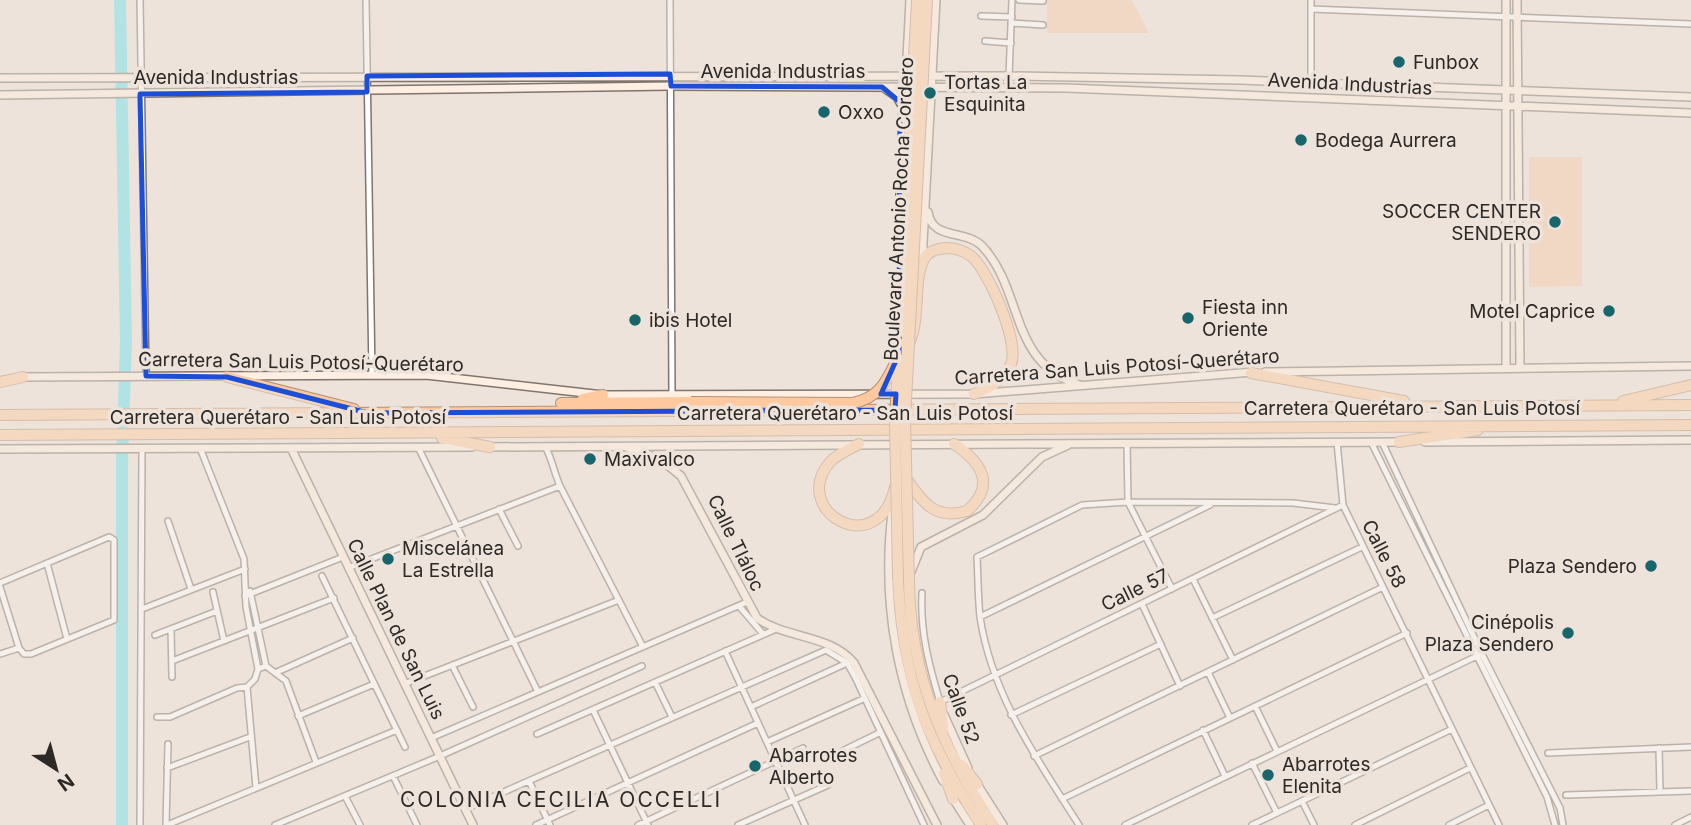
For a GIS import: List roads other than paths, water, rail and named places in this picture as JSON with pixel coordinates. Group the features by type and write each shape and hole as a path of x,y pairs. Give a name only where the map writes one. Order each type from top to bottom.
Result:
{"highway":[{"name":"Boulevard Antonio Rocha Cordero","path":"900,420 899,354 917,0"},
{"name":"Boulevard Antonio Rocha Cordero","path":"900,420 910,341 927,0"},
{"path":"910,341 915,331 922,267 926,256 934,250 961,250 972,256 989,282 1011,336 1012,362 1004,376 974,394"},
{"path":"561,403 863,401 880,390 899,354"},
{"path":"1251,373 1425,405"},
{"path":"0,380 23,377"},
{"path":"227,377 368,413"},
{"path":"1605,405 1691,386"},
{"path":"515,411 603,395"},
{"name":"Carretera Querétaro - San Luis Potosí","path":"0,415 1691,405"},
{"path":"900,420 904,580 902,642 910,681 934,748 993,825"},
{"path":"1399,442 1510,425"},
{"name":"Carretera Querétaro - San Luis Potosí","path":"0,435 1691,425"},
{"path":"417,434 490,446"},
{"path":"859,444 833,459 819,483 821,498 830,516 849,526 873,522 888,509 902,480"},
{"path":"902,480 925,505 935,511 944,515 967,511 981,494 983,483 977,462 954,444"},
{"path":"904,580 920,678 981,825"},
{"path":"940,702 945,743"}],"main road":[{"name":"Boulevard Antonio Rocha Cordero","path":"903,265 897,253 910,0"},
{"name":"Boulevard Antonio Rocha Cordero","path":"922,267 936,0"},
{"path":"1506,0 1506,367"},
{"path":"1517,0 1520,367"},
{"path":"906,37 911,49 921,53 930,48 933,38"},
{"path":"884,75 900,68 906,56"},
{"path":"932,57 940,68 950,75"},
{"name":"Avenida Industrias","path":"0,78 950,75 1280,81 1691,97"},
{"path":"1167,78 1167,90"},
{"path":"1237,94 1240,80"},
{"path":"1264,95 1280,81"},
{"path":"1293,96 1302,94 1311,83"},
{"name":"Avenida Industrias","path":"0,95 671,86 955,87 1167,90 1691,113"},
{"path":"1387,101 1390,91 1397,86"},
{"path":"876,87 897,97 904,114"},
{"path":"930,113 938,94 955,87"},
{"path":"904,114 909,104 917,101 924,103 930,113"},
{"path":"1507,157 1518,157"},
{"path":"926,197 929,222 935,229 967,236 980,244 988,254 1027,341 1041,363 1063,379 1084,386"},
{"path":"1506,297 1520,297"},
{"name":"Carretera San Luis Potosí-Querétaro","path":"23,377 426,375 603,395 974,394 1251,373 1691,366"},
{"path":"0,449 1691,440"},
{"path":"904,580 921,547 983,514 1042,457 1071,443"},
{"name":"Calle Tláloc","path":"617,446 653,456 681,476 696,499 743,604 757,618 776,629 805,636 848,660 867,682 937,825"},
{"name":"Calle Plan de San Luis","path":"291,448 473,825"},
{"path":"902,480 889,532 894,643 915,719 927,751 965,791 970,825"},
{"name":"Calle 52","path":"940,702 953,740 965,791 1003,825"}],"street":[{"path":"140,0 135,78 146,376"},
{"path":"366,0 372,375"},
{"path":"670,0 672,395"},
{"path":"1009,76 1012,0"},
{"path":"1018,0 1043,1"},
{"path":"1311,0 1311,83"},
{"path":"1311,9 1691,24"},
{"path":"981,16 1043,24"},
{"path":"985,41 1010,43"},
{"name":"Calle 58","path":"1337,442 1343,505 1499,825"},
{"path":"1371,442 1563,825"},
{"path":"1382,442 1479,655"},
{"path":"1127,443 1128,502 1172,589"},
{"path":"545,446 553,461 553,471 560,486 643,647"},
{"path":"418,447 538,692"},
{"path":"139,448 142,609 140,825"},
{"path":"200,448 245,569 249,632 258,669 255,679 247,688 256,788"},
{"path":"1386,473 1395,469"},
{"path":"348,568 560,486"},
{"path":"1079,825 1011,715 995,675 981,617 977,557 1082,505 1128,502 1293,503 1335,508"},
{"path":"981,617 1213,503"},
{"name":"Calle 57","path":"940,702 1343,505"},
{"path":"499,509 518,546"},
{"path":"168,521 191,589"},
{"path":"112,537 114,620 24,654 19,648 0,585 47,563 112,537"},
{"path":"1212,618 1363,547"},
{"path":"245,596 343,557"},
{"path":"47,563 67,639"},
{"path":"142,609 245,569"},
{"path":"322,576 405,747"},
{"path":"1193,579 1233,660"},
{"path":"246,585 252,594 266,666"},
{"path":"1034,756 1383,587"},
{"path":"213,592 224,641"},
{"name":"Calle 52","path":"922,593 921,620 926,657 940,702"},
{"path":"172,661 334,598"},
{"path":"404,684 619,600"},
{"path":"432,740 743,604 763,634"},
{"path":"1142,604 1180,686"},
{"path":"155,635 217,611"},
{"path":"171,629 172,677"},
{"path":"537,734 776,629"},
{"path":"1062,799 1407,633"},
{"path":"277,672 353,638"},
{"path":"1011,715 1161,644"},
{"path":"0,654 19,648"},
{"path":"465,809 826,650 848,660 863,699 924,825"},
{"path":"725,651 805,825"},
{"path":"1125,825 1479,655"},
{"path":"751,707 848,660"},
{"path":"452,665 473,707"},
{"path":"258,669 266,666 286,681 316,762"},
{"path":"275,825 642,666"},
{"path":"1208,672 1230,718"},
{"path":"655,682 673,717"},
{"path":"298,716 374,684"},
{"path":"157,717 170,717 237,688 247,688"},
{"path":"767,742 863,699"},
{"path":"1255,706 1277,751"},
{"path":"593,710 647,823"},
{"path":"536,825 549,822 758,723"},
{"path":"1252,825 1452,729"},
{"path":"168,744 167,825 397,730"},
{"path":"1203,730 1224,776"},
{"path":"836,754 879,733"},
{"path":"167,768 250,737"},
{"path":"1548,753 1691,747"},
{"path":"638,825 803,748"},
{"path":"1659,748 1660,791"},
{"path":"892,760 903,755"},
{"path":"1252,763 1277,813"},
{"path":"1355,825 1470,768"},
{"path":"393,776 417,825"},
{"path":"529,781 549,822"},
{"path":"738,825 828,785"},
{"path":"1566,795 1691,791"},
{"path":"345,796 360,825"},
{"path":"912,802 923,796"},
{"path":"1550,796 1555,825"},
{"path":"1302,801 1314,825"},
{"path":"1449,825 1489,805"},
{"path":"1675,825 1691,817"}],"waterway":[{"path":"120,0 126,341 122,463 122,825"}],"place":[{"name":"Funbox","path":"1399,62"},
{"name":"Tortas La Esquinita","path":"930,93"},
{"name":"Oxxo","path":"824,112"},
{"name":"Bodega Aurrera","path":"1301,140"},
{"name":"SOCCER CENTER SENDERO","path":"1555,222"},
{"name":"Motel Caprice","path":"1609,311"},
{"name":"Fiesta inn Oriente","path":"1188,318"},
{"name":"ibis Hotel","path":"635,320"},
{"name":"Maxivalco","path":"590,459"},
{"name":"Miscelánea La Estrella","path":"388,559"},
{"name":"Plaza Sendero","path":"1651,566"},
{"name":"Cinépolis Plaza Sendero","path":"1568,633"},
{"name":"Abarrotes Alberto","path":"755,766"},
{"name":"Abarrotes Elenita","path":"1268,775"}],"district":[{"name":"COLONIA CECILIA OCCELLI","path":"561,799"}]}
